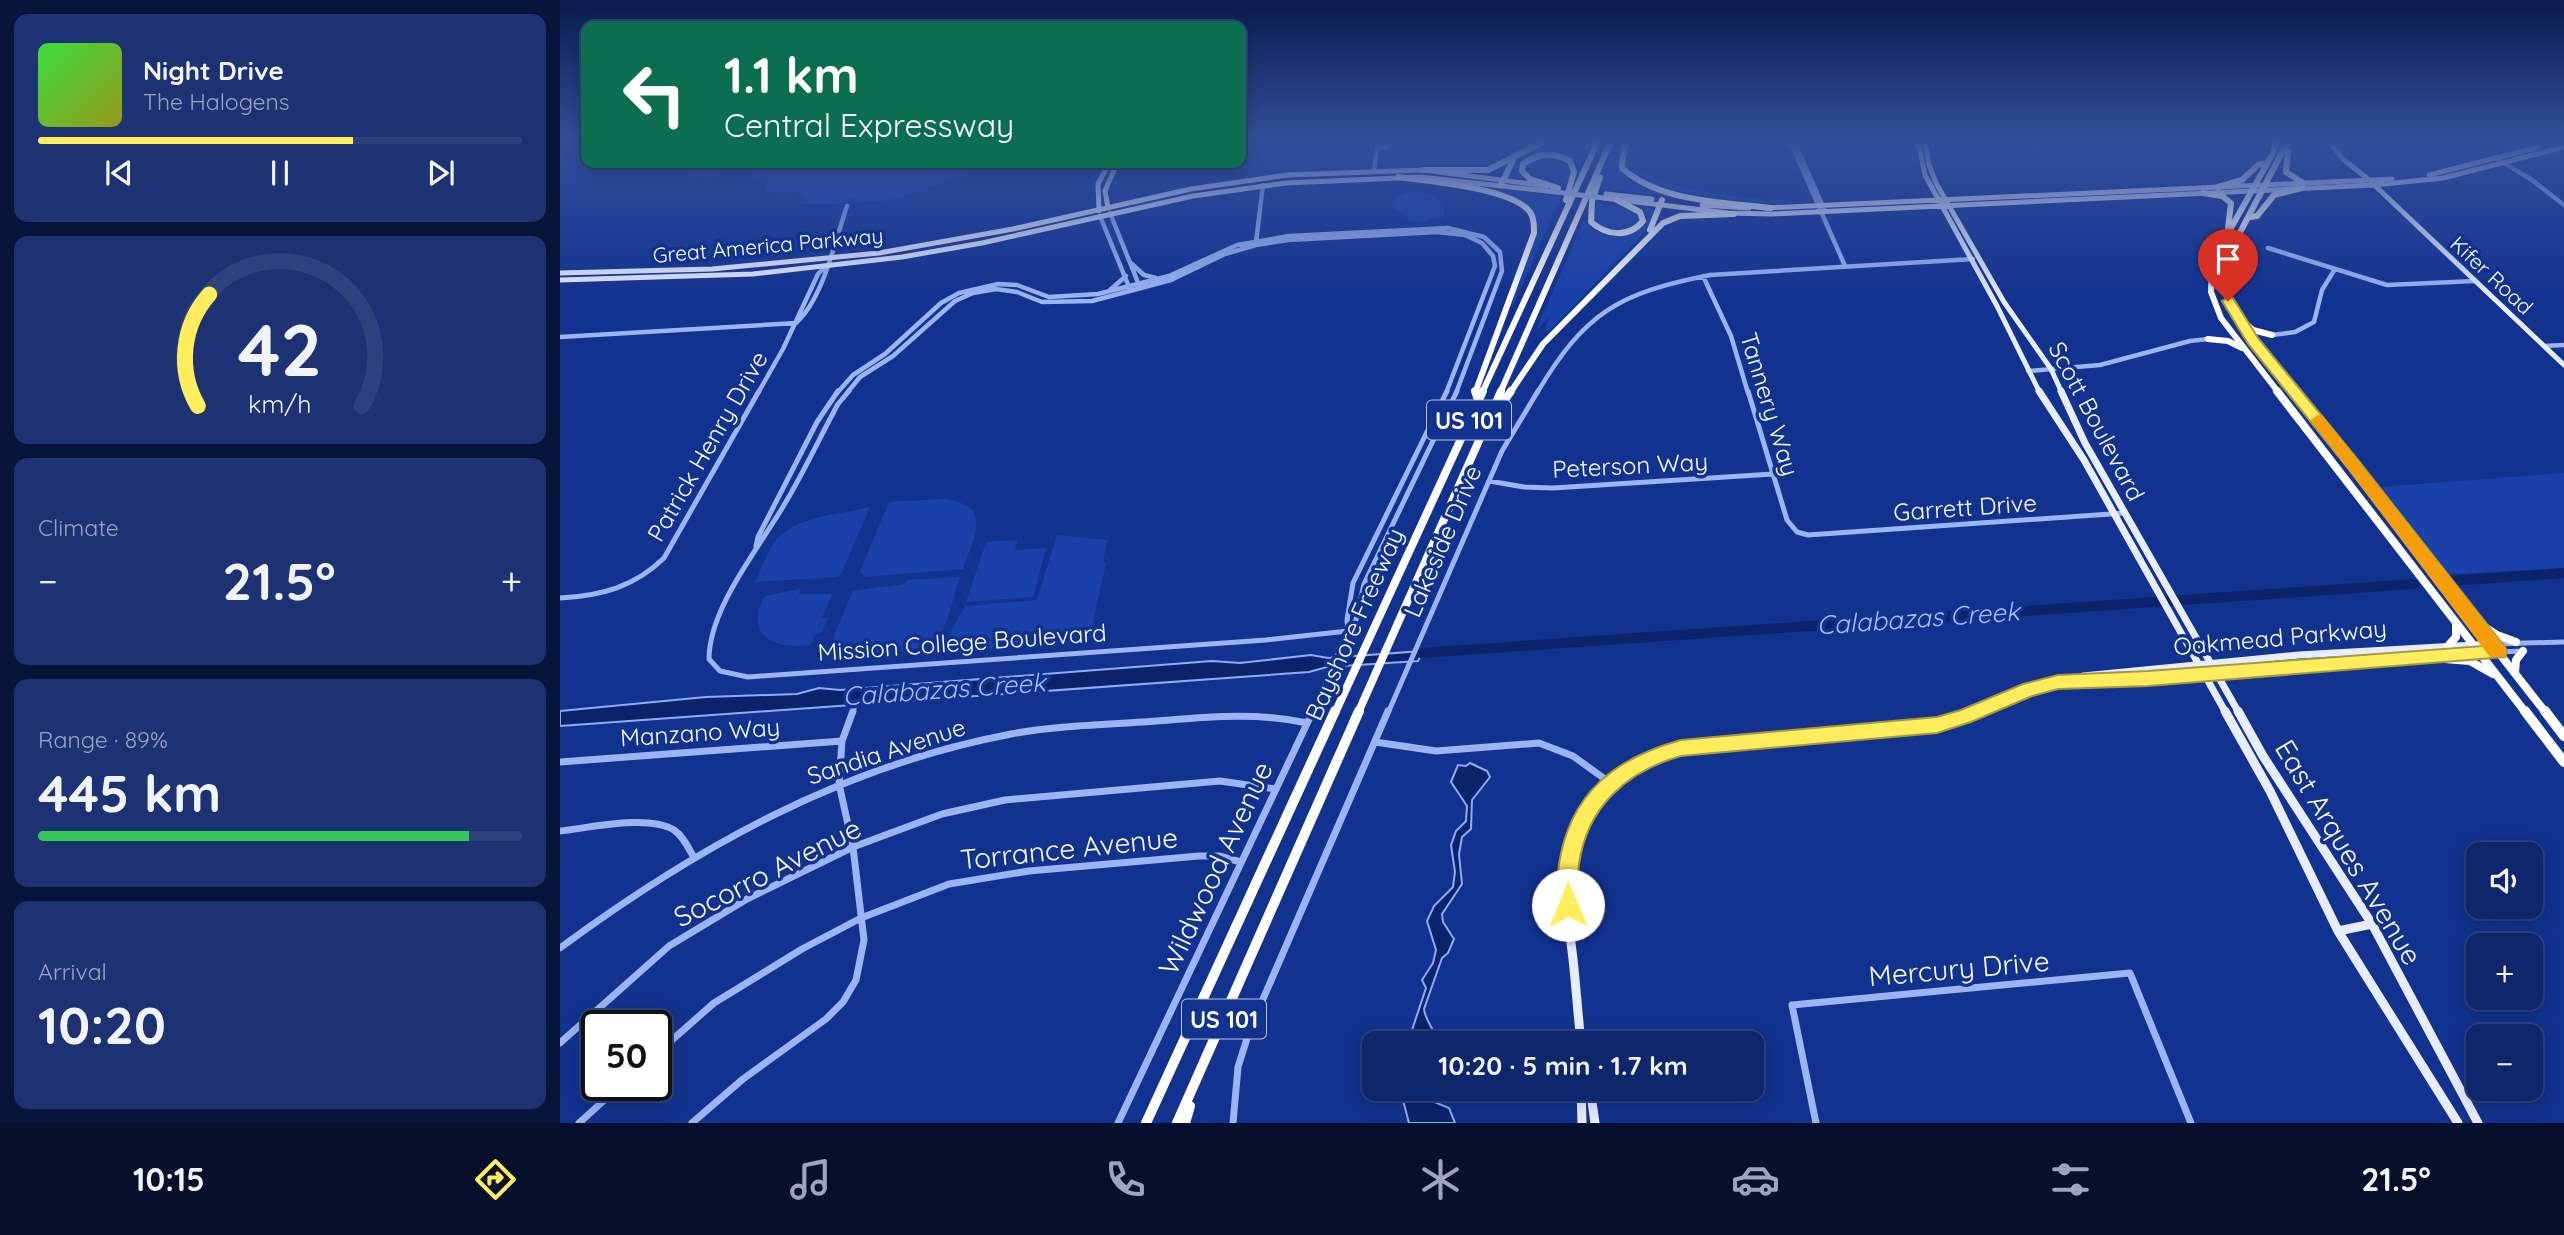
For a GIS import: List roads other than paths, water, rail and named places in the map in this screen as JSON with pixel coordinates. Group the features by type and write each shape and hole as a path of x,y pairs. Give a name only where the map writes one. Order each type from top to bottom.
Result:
{"highway":[{"path":"1478,400 1475,392 1534,233 1533,217 1526,208 1487,193"},
{"path":"1556,229 1568,193"},
{"name":"Bayshore Freeway","path":"1146,1123 1343,700 1573,193"},
{"name":"Bayshore Freeway","path":"1177,1123 1478,438 1589,193"},
{"path":"1595,193 1591,222 1597,228 1609,233 1623,233 1638,228 1643,221 1640,212 1616,200"},
{"path":"1685,193 1717,201 1771,208"},
{"path":"2206,193 2222,196 2231,203 2228,232"},
{"path":"2208,339 2225,332 2211,292 2212,262 2251,193"},
{"path":"2261,193 2224,270 2228,301 2241,324 2564,736"},
{"path":"2250,217 2257,216 2274,195 2279,193"},
{"path":"1643,241 1656,220 1661,202"},
{"path":"1478,438 1490,425 1543,344 1643,241 1671,218 1734,214"},
{"path":"2224,281 2236,313 2243,321 2253,330 2272,335"},
{"path":"2221,318 2564,762"},
{"path":"2272,335 2264,339 2262,344 2294,386 2297,394"},
{"path":"2208,339 2228,341 2248,352"},
{"path":"2473,619 2497,635 2521,646 2515,673"},
{"path":"2448,646 2456,638 2456,623"},
{"path":"2419,657 2470,660 2501,680"},
{"path":"1185,1123 1195,1086"}],"main road":[{"name":"Great America Parkway","path":"1109,210 1132,201 1172,193"},
{"name":"Great America Parkway","path":"560,280 713,276 825,267 970,246 1099,212 1210,193"},
{"name":"Great America Parkway","path":"1584,193 1605,196"},
{"name":"Scott Boulevard","path":"1935,193 2028,371 2072,439 2168,609"},
{"name":"Scott Boulevard","path":"1943,193 2004,302 2051,369 2085,443 2179,608"},
{"path":"1948,203 2110,193"},
{"path":"1605,196 1616,200 1661,202 1734,214 2193,193"},
{"name":"Kifer Road","path":"2383,193 2564,365"},
{"path":"1096,194 1099,212"},
{"path":"1076,214 1090,206 1096,194"},
{"path":"1105,194 1113,200 1132,201"},
{"path":"1105,194 1109,210"},
{"path":"1605,196 1729,208 1822,208"},
{"name":"Great America Parkway","path":"560,272 700,270 828,259 954,240 1076,214 1099,212"},
{"name":"East Arques Avenue","path":"2179,608 2263,756 2372,924 2477,1123"},
{"name":"East Arques Avenue","path":"2168,609 2270,792 2338,931 2458,1123"},
{"name":"Oakmead Parkway","path":"1580,1031 1566,888 1569,858 1585,814 1609,782 1657,755 1681,748 1937,725 1965,717 2029,689 2094,674 2210,662 2492,644"},
{"name":"Oakmead Parkway","path":"2072,680 2089,682 2499,652"},
{"path":"2338,931 2372,924"},
{"path":"1581,1101 1582,1123"},
{"path":"1592,1101 1595,1123"}],"street":[{"path":"1256,242 1262,193"},
{"path":"1815,193 1845,267"},
{"path":"2549,193 2564,205"},
{"name":"Patrick Henry Drive","path":"560,598 597,595 623,588 646,575 664,558 796,323 797,315 818,274 825,267 847,206"},
{"path":"1109,210 1140,286"},
{"path":"1099,212 1130,289"},
{"name":"Mission College Boulevard","path":"756,546 765,537 785,503 842,398 860,377 893,356 949,304 965,296 988,290 1010,290 1031,300 1059,303 1092,301 1140,286 1162,278 1220,252 1289,236 1448,228 1484,237 1496,247 1502,258 1502,271 1461,382 1364,584 1356,620 1348,631 1266,640 735,676 720,671 712,664 707,646 711,632 817,422 848,379 885,354 941,303 967,290 998,284 1017,285 1039,295 1055,298 1130,289"},
{"name":"Mission College Boulevard","path":"1140,286 1171,280 1256,242 1450,233 1465,235 1482,243 1494,259 1490,282 1448,391 1353,583 1347,620 1348,631"},
{"path":"2268,248 2301,256 2372,282 2401,286 2475,281"},
{"name":"Lakeside Drive","path":"1233,1123 1235,1083 1246,1040 1502,451 1556,361 1594,318 1642,291 1703,276 1979,258"},
{"path":"1131,264 1144,275 1162,278"},
{"path":"2272,335 2295,332 2314,321 2321,292 2335,269"},
{"path":"1108,292 1126,276"},
{"name":"Tannery Way","path":"1703,276 1728,327 1790,525 1797,532 1808,535"},
{"path":"560,337 796,323"},
{"path":"2028,371 2100,365 2190,341 2208,339"},
{"path":"2544,345 2564,345"},
{"name":"Peterson Way","path":"1489,481 1524,487 1553,488 1773,474"},
{"name":"Garrett Drive","path":"1808,535 2124,513"},
{"name":"Wildwood Avenue","path":"1118,1123 1340,656 1348,631"},
{"path":"2492,644 2521,646 2564,642"},
{"path":"2499,652 2521,646"},
{"path":"692,1123 730,1089 819,1024 849,993 864,955 853,847 839,784 842,741 855,706"},
{"name":"Sandia Avenue","path":"560,948 610,909 693,856 772,812 839,784 922,755 1012,733 1233,716 1265,716 1307,723"},
{"name":"Manzano Way","path":"560,762 842,741"},
{"path":"1376,742 1436,751 1539,743 1573,756 1609,782"},
{"name":"Socorro Avenue","path":"560,1042 669,946 747,899 853,847 942,814 1005,800 1220,781 1275,789"},
{"path":"560,831 644,824 671,828 679,834 693,856"},
{"name":"Torrance Avenue","path":"672,1040 714,1003 802,949 861,918 949,884 988,877 1199,856 1219,856 1241,862"},
{"name":"Mercury Drive","path":"1816,1123 1792,1005 2130,973 2191,1123"},
{"path":"579,1123 603,1101"}],"water":[{"path":"1423,651 1418,661 1327,667 1309,672 560,726 560,711 706,697 797,694 819,688 840,690 1212,661 1240,663 1311,655 1328,658"},
{"path":"1470,763 1487,771 1490,777 1472,800 1471,829 1462,837 1459,854 1462,884 1442,914 1443,922 1454,939 1448,953 1442,958 1424,1009 1433,1031 1412,1031 1426,988 1422,980 1433,963 1436,950 1427,921 1434,906 1453,887 1455,872 1451,845 1456,831 1466,821 1467,806 1451,782 1458,765 1466,766"},
{"path":"1403,1101 1432,1101 1449,1108 1455,1123 1409,1123"}],"waterway":[{"name":"Calabazas Creek","path":"2450,581 2564,573"},
{"name":"Calabazas Creek","path":"1421,653 2414,584"}]}
